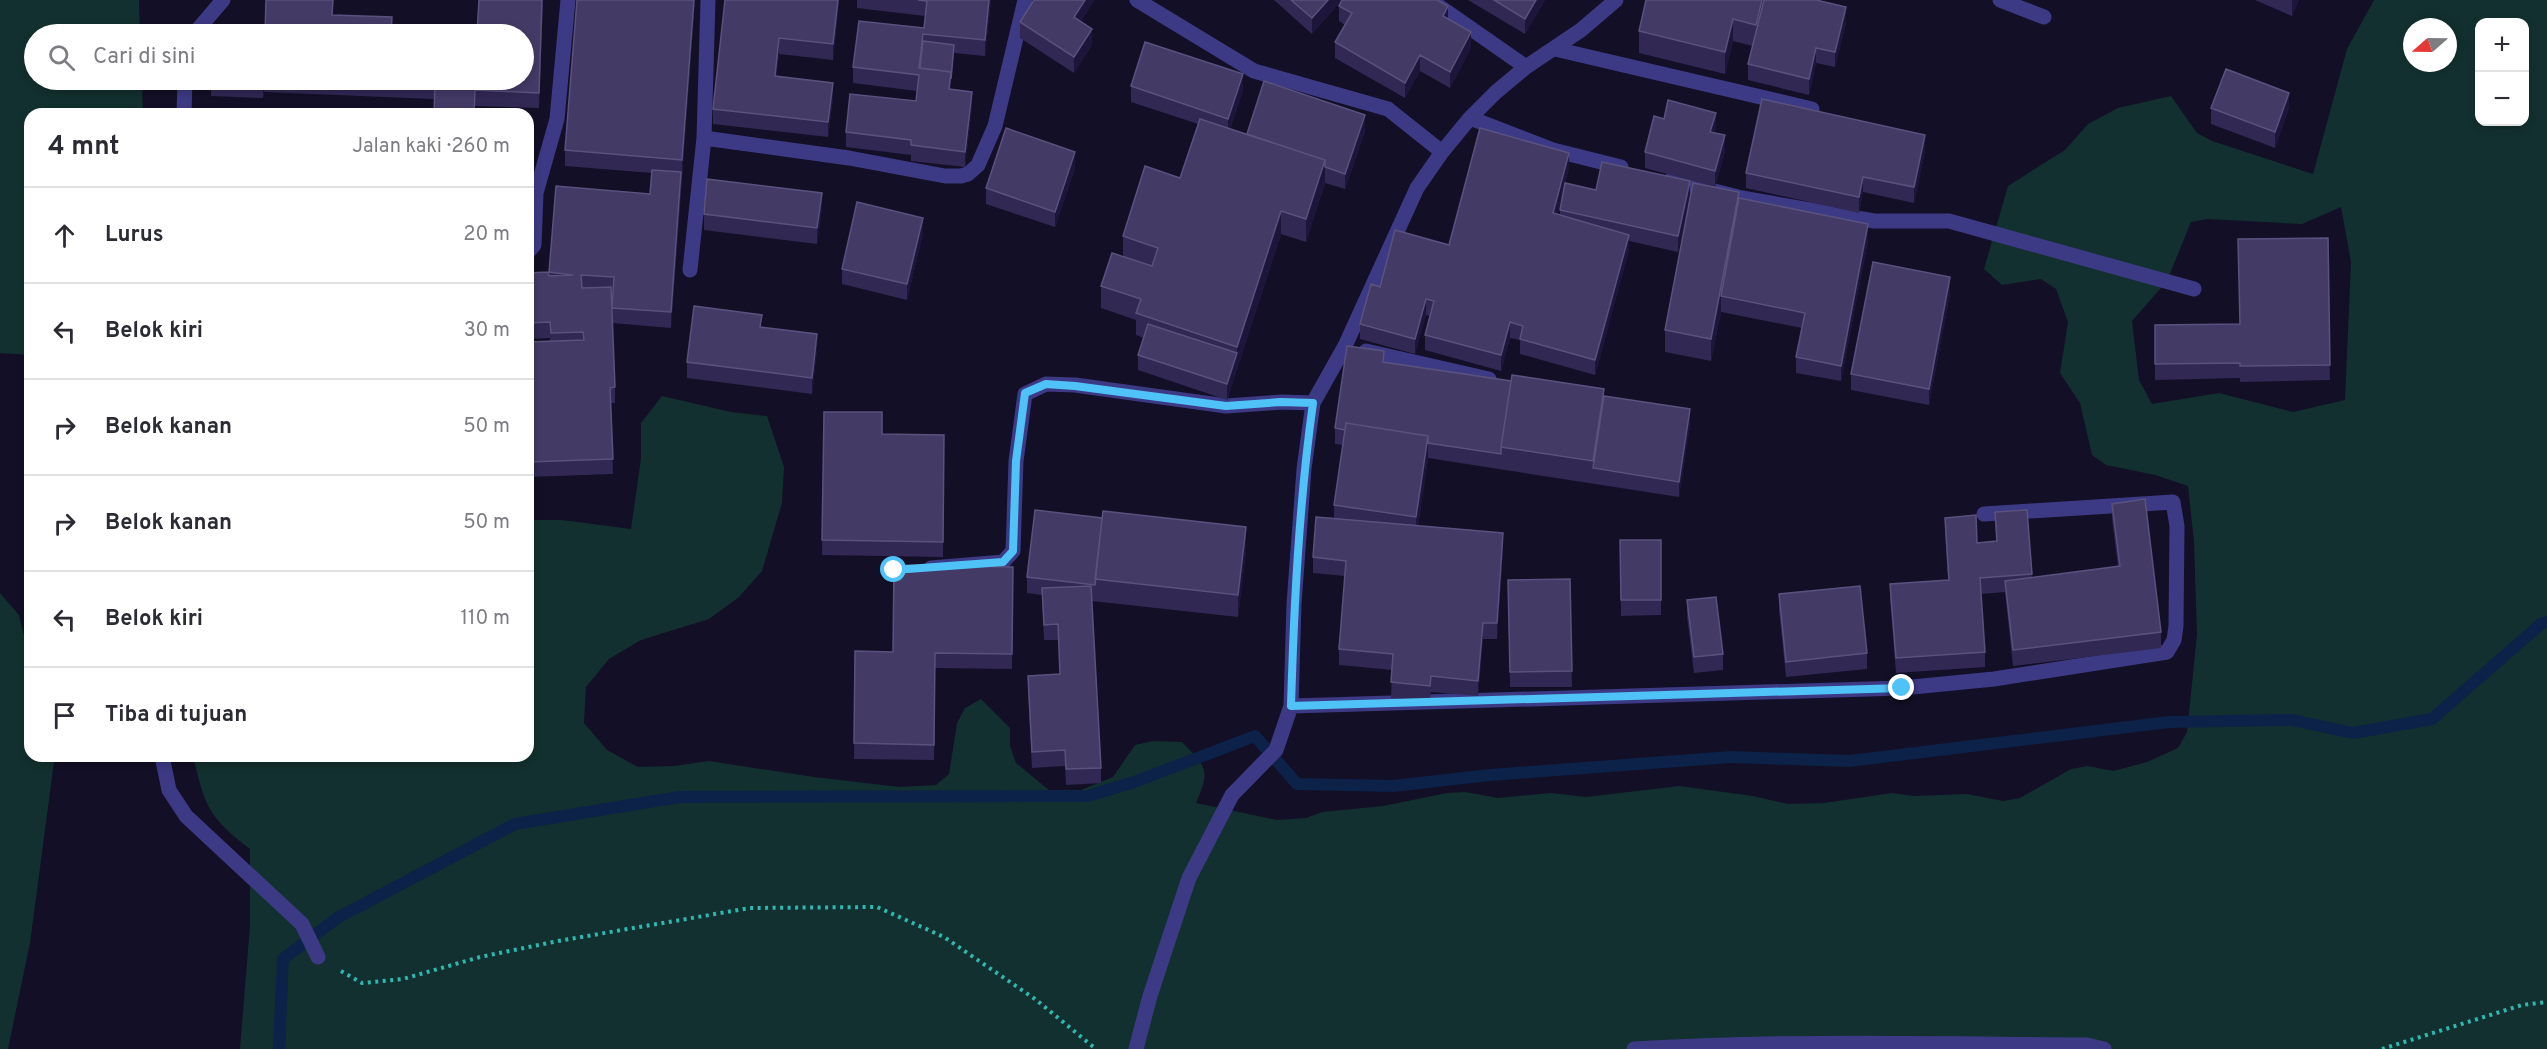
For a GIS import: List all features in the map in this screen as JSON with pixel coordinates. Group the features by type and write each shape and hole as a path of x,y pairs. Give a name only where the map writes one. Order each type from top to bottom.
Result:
{"street":[{"path":"203,24 223,0"},
{"path":"534,245 536,194 557,119 568,0"},
{"path":"690,270 704,138 708,0"},
{"path":"704,138 849,158 945,176 968,174 978,165 995,126 1025,0"},
{"path":"1137,0 1254,71 1388,109 1442,152"},
{"path":"1430,0 1526,67"},
{"path":"1136,1049 1150,996 1189,878 1238,789 1276,750 1291,706 1294,604 1304,470 1313,403 1345,346 1417,188 1442,152 1470,118 1497,92 1526,67 1581,30 1616,0"},
{"path":"2000,0 2044,17"},
{"path":"1555,49 1812,109"},
{"path":"184,108 185,90"},
{"path":"1470,118 1553,150 1631,170"},
{"path":"1653,175 1742,198 1874,221 1949,221 2194,289"},
{"path":"1345,346 1503,383"},
{"path":"916,569 1003,562 1013,551 1016,461 1025,393 1046,384 1226,406 1281,402 1313,403"},
{"path":"1291,706 1902,688 1994,679 2168,652 2174,640 2176,626 2176,526 2173,502 1984,514"},
{"path":"163,762 169,790 186,816 302,924 318,957"},
{"path":"1634,1049 1692,1045 1897,1043 2087,1045 2104,1049"}],"path":[{"path":"318,957 362,983 403,979 480,957 558,940 750,908 877,907 944,937 1035,999 1096,1049"},
{"path":"2382,1049 2522,1005 2547,1002"}],"green space":[{"path":"0,0 139,0 140,24 24,24 24,90 142,90 143,108 24,108 24,355 0,353"},
{"path":"2374,0 2547,0 2547,1049 240,1049 250,925 250,849 225,828 210,809 195,762 534,762 534,520 562,520 631,529 641,458 641,423 662,396 731,412 767,416 784,467 782,503 762,571 739,597 709,619 641,640 609,659 586,687 584,723 607,750 638,767 674,766 709,761 899,787 936,785 949,774 957,723 965,708 981,699 1010,728 1010,746 1016,763 1049,790 1081,790 1113,777 1135,745 1153,741 1182,742 1204,769 1204,783 1196,803 1277,820 1306,818 1322,812 1383,806 1447,793 1465,792 1498,798 1551,793 1586,797 1679,786 1753,796 1788,804 1824,803 1892,793 1914,796 1967,794 2003,801 2020,798 2071,769 2088,766 2113,771 2147,762 2178,748 2187,732 2197,635 2194,542 2188,486 2155,475 2106,465 2092,455 2080,403 2060,373 2068,322 2056,289 2041,279 2002,285 1984,269 2008,186 2065,150 2088,124 2118,108 2171,96 2197,133 2212,141 2313,174 2347,49","holes":["2341,207 2351,262 2345,400 2293,412 2219,393 2152,404 2139,380 2132,321 2167,281 2191,222 2208,219 2302,224"]},
{"path":"0,593 19,615 24,636 24,762 54,762 30,943 8,1049 0,1049"}],"building":[{"path":"266,0 333,0 332,15 392,17 392,24 265,24"},
{"path":"479,0 542,0 539,93 475,90 534,90 534,24 478,24"},
{"path":"577,0 694,0 682,160 565,150"},
{"path":"725,0 838,0 833,44 779,38 775,76 833,83 828,122 713,109"},
{"path":"918,0 989,0 985,40 923,34 919,68 951,72 949,89 972,92 965,152 911,145 911,140 846,132 850,94 916,101 919,75 853,67 859,21 924,28 927,1"},
{"path":"1034,0 1085,0 1074,17 1092,29 1074,57 1020,22"},
{"path":"1291,0 1328,0 1312,18"},
{"path":"1342,0 1437,0 1448,6 1443,16 1471,32 1450,72 1420,55 1405,83 1335,42 1352,13 1339,6"},
{"path":"1494,0 1536,0 1525,19"},
{"path":"1646,0 1762,0 1756,25 1733,19 1725,52 1639,31"},
{"path":"1764,0 1816,0 1846,7 1835,52 1816,48 1809,79 1748,64"},
{"path":"923,41 954,45 951,79 951,72 920,68"},
{"path":"1145,42 1243,74 1228,119 1131,86"},
{"path":"2226,69 2289,93 2275,132 2211,108"},
{"path":"1264,81 1365,115 1345,174 1325,167 1325,160 1247,134"},
{"path":"435,90 475,90 474,108 434,108"},
{"path":"1762,99 1925,135 1914,187 1863,177 1859,197 1746,173"},
{"path":"1668,100 1716,113 1710,132 1725,135 1715,171 1645,152 1654,116 1664,119"},
{"path":"1200,119 1325,160 1306,219 1281,211 1237,347 1136,313 1141,299 1101,286 1112,253 1152,266 1158,248 1123,236 1145,166 1180,178"},
{"path":"1006,128 1075,152 1055,212 986,188"},
{"path":"1480,128 1569,153 1553,213 1629,235 1595,360 1520,339 1523,326 1510,322 1501,355 1425,335 1434,301 1426,299 1415,339 1360,324 1371,284 1380,287 1395,230 1449,245"},
{"path":"1602,162 1690,181 1678,236 1560,210 1565,183 1596,190"},
{"path":"652,170 681,172 671,312 612,308 614,277 581,275 582,288 611,287 615,387 610,388 613,459 534,462 534,342 584,340 583,332 551,333 550,322 534,323 534,273 548,272 549,276 573,275 549,272 556,186 650,194"},
{"path":"707,179 822,193 817,228 704,214"},
{"path":"1693,183 1739,192 1711,339 1665,330"},
{"path":"1739,198 1868,224 1841,366 1796,357 1805,313 1721,296"},
{"path":"857,202 923,218 907,284 842,269"},
{"path":"2328,238 2330,365 2155,364 2155,325 2240,324 2238,239"},
{"path":"1873,262 1950,277 1929,389 1851,374"},
{"path":"694,306 762,315 760,327 817,334 812,378 687,362"},
{"path":"1148,324 1237,353 1227,384 1138,355"},
{"path":"1347,346 1384,351 1383,362 1511,381 1501,454 1428,443 1428,436 1346,423 1345,430 1335,428"},
{"path":"1512,375 1604,389 1593,461 1501,447"},
{"path":"1604,396 1690,409 1679,482 1593,468"},
{"path":"824,412 882,412 882,434 944,435 943,542 822,540"},
{"path":"1346,423 1428,436 1416,517 1334,505"},
{"path":"2145,499 2161,632 2013,650 2005,581 2120,566 2112,504"},
{"path":"1035,510 1102,518 1095,585 1027,577"},
{"path":"2027,510 2032,574 1980,578 1985,652 1896,658 1890,584 1949,580 1945,518 1976,515 1977,543 1997,541 1995,512"},
{"path":"1103,511 1246,527 1238,595 1095,579"},
{"path":"1316,517 1503,533 1497,623 1483,623 1478,681 1431,676 1430,686 1391,682 1393,654 1339,649 1346,561 1313,557"},
{"path":"1620,540 1661,540 1661,600 1621,600"},
{"path":"894,565 1013,567 1012,654 935,653 934,745 854,743 855,651 893,652"},
{"path":"1570,579 1572,671 1510,672 1508,580"},
{"path":"1091,586 1101,768 1066,769 1065,750 1032,752 1028,676 1060,674 1058,624 1044,625 1042,588"},
{"path":"1860,586 1867,653 1786,662 1779,594"},
{"path":"1716,597 1723,654 1694,657 1687,600"}],"waterway":[{"path":"279,1049 283,959 337,918 515,824 679,797 1088,796 1137,781 1255,736 1297,784 1393,786 1490,775 1731,757 1849,761 2169,722 2292,720 2353,733 2432,719 2541,624 2547,622"}],"route":[{"path":"894,570 1003,562 1013,551 1016,461 1025,393 1046,384 1226,406 1281,402 1313,403 1304,470 1294,604 1291,706 1902,688"}]}
